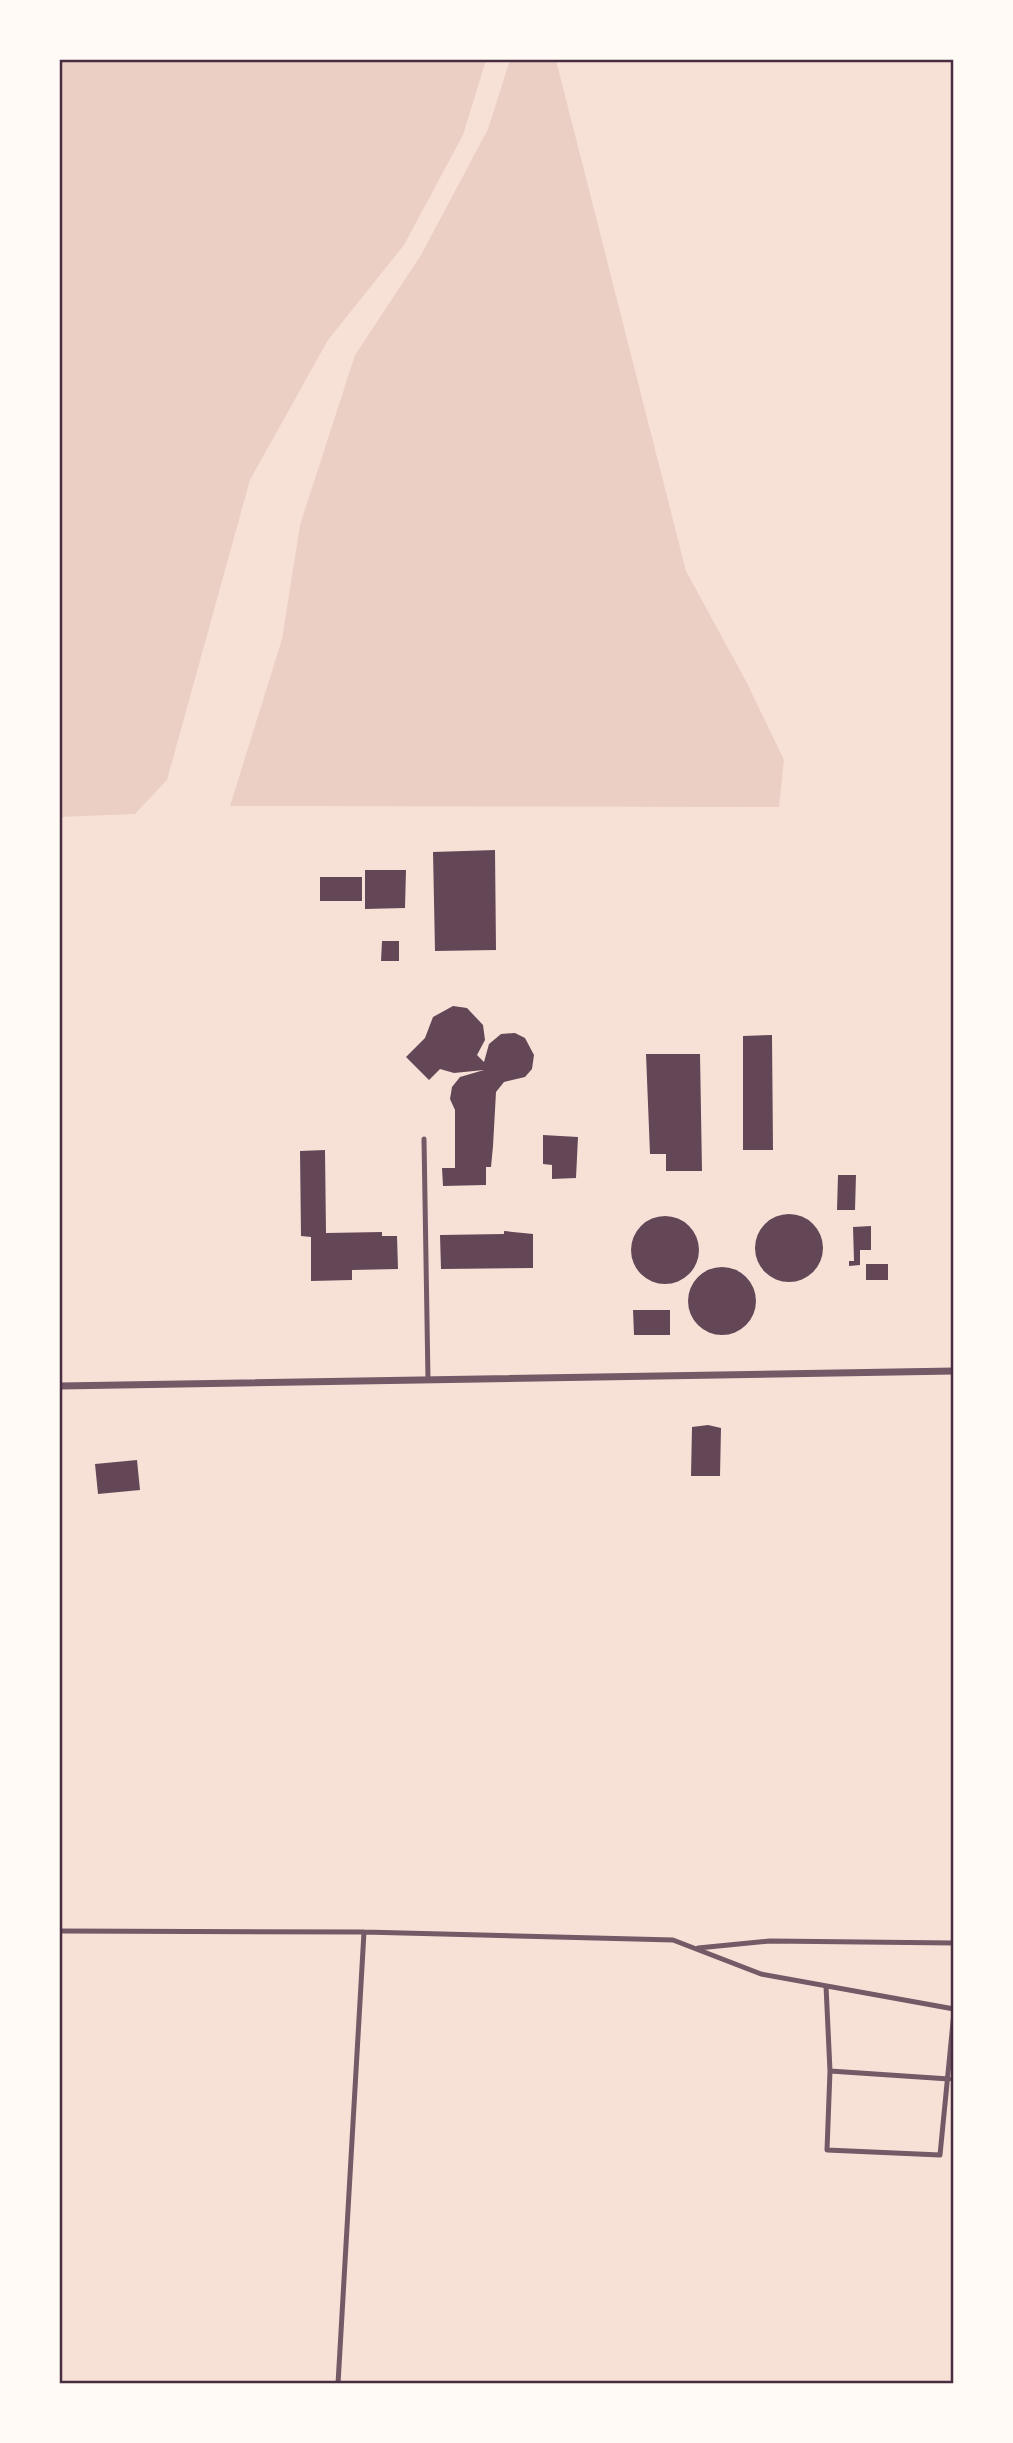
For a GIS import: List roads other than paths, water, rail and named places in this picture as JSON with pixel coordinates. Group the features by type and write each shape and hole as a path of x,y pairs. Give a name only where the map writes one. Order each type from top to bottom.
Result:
{"street":[{"path":"60,1386 954,1371"}],"lane":[{"path":"424,1139 428,1380"},
{"path":"60,1931 364,1932 673,1940 761,1974 826,1986 954,2011 940,2155 827,2150 830,2071 826,1986"},
{"path":"338,2384 364,1932"},
{"path":"695,1948 770,1941 954,1943"},
{"path":"830,2071 949,2079"}]}
